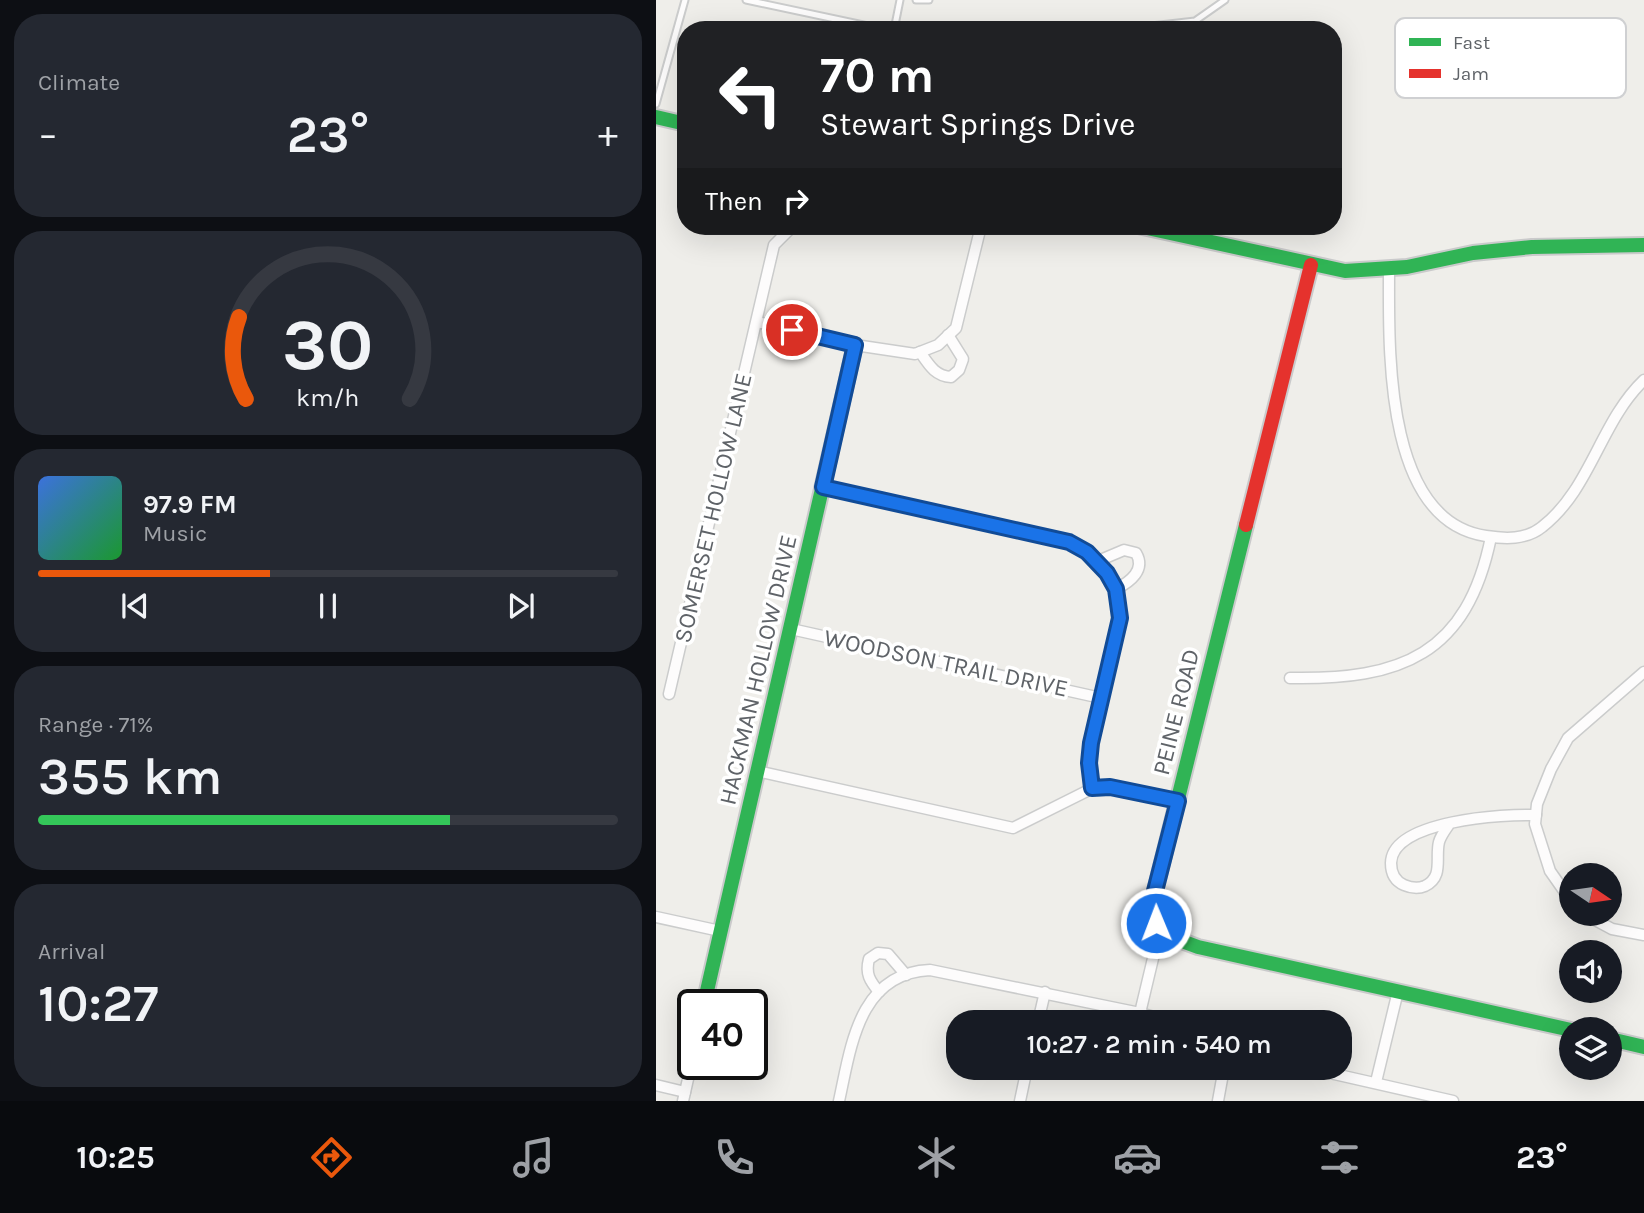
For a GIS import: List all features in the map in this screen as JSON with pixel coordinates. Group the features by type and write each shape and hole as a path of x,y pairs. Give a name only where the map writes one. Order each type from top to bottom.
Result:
{"street":[{"path":"656,117 677,122"},
{"name":"SOMERSET HOLLOW LANE","path":"669,694 774,245 784,235"},
{"path":"757,322 855,345 915,354 938,345 956,328 979,235"},
{"path":"1178,235 1345,271 1389,269 1522,247 1644,245"},
{"name":"PEINE ROAD","path":"1160,929 1154,912 1155,891 1311,265"},
{"path":"1389,269 1392,386 1408,458 1417,482 1442,517 1460,528 1491,537 1521,537 1540,529 1563,509 1586,473 1620,409 1644,380"},
{"path":"920,352 941,376 951,377 959,370 963,359 948,335"},
{"name":"HACKMAN HOLLOW DRIVE","path":"707,989 855,345"},
{"path":"823,487 1069,542 1098,561 1116,589 1120,618 1090,752 1092,788"},
{"path":"1290,678 1365,675 1397,667 1422,653 1443,637 1477,588 1491,537"},
{"path":"1098,561 1124,550 1136,553 1140,568 1133,578 1116,589"},
{"name":"WOODSON TRAIL DRIVE","path":"791,629 1101,698"},
{"path":"1559,884 1550,871 1535,824 1537,804 1551,769 1568,738 1644,672"},
{"path":"757,771 1013,828 1092,788 1110,787 1178,801"},
{"path":"1450,823 1439,842 1439,865 1434,879 1423,887 1415,888 1401,883 1391,867 1395,849 1405,841 1450,823 1480,816 1536,815"},
{"path":"656,917 720,931"},
{"path":"1606,926 1644,935"},
{"path":"1141,1010 1160,929 1171,937 1198,947 1559,1027"},
{"path":"879,992 868,976 867,968 869,959 878,953 888,954 906,975"},
{"path":"839,1101 855,1030 869,1002 888,983 916,970 930,970 1126,1010"},
{"path":"1376,1082 1398,991"},
{"path":"1041,1010 1045,992"},
{"path":"1622,1042 1644,1047"},
{"path":"1352,1077 1453,1101"},
{"path":"1020,1101 1024,1080"},
{"path":"1218,1101 1222,1080"},
{"path":"656,1085 684,1096"}],"lane":[{"path":"679,21 685,0"},
{"path":"746,0 845,21"},
{"path":"896,21 900,0"},
{"path":"916,0 929,0"},
{"path":"1195,21 1225,0"},
{"path":"656,104 677,29"}],"traffic: fast":[{"path":"656,117 677,122"},
{"path":"1179,235 1345,271 1407,267 1473,253 1532,247 1644,245"},
{"path":"707,989 855,345"},
{"path":"1246,525 1155,891 1156,923 1171,937 1198,947 1559,1027"},
{"path":"1622,1042 1644,1047"}],"traffic: jam":[{"path":"1246,525 1311,265"}],"route":[{"path":"792,330 855,345 823,487 1069,542 1087,552 1107,573 1116,589 1120,618 1091,743 1089,763 1092,788 1110,787 1178,801 1153,902 1156,923"}]}
